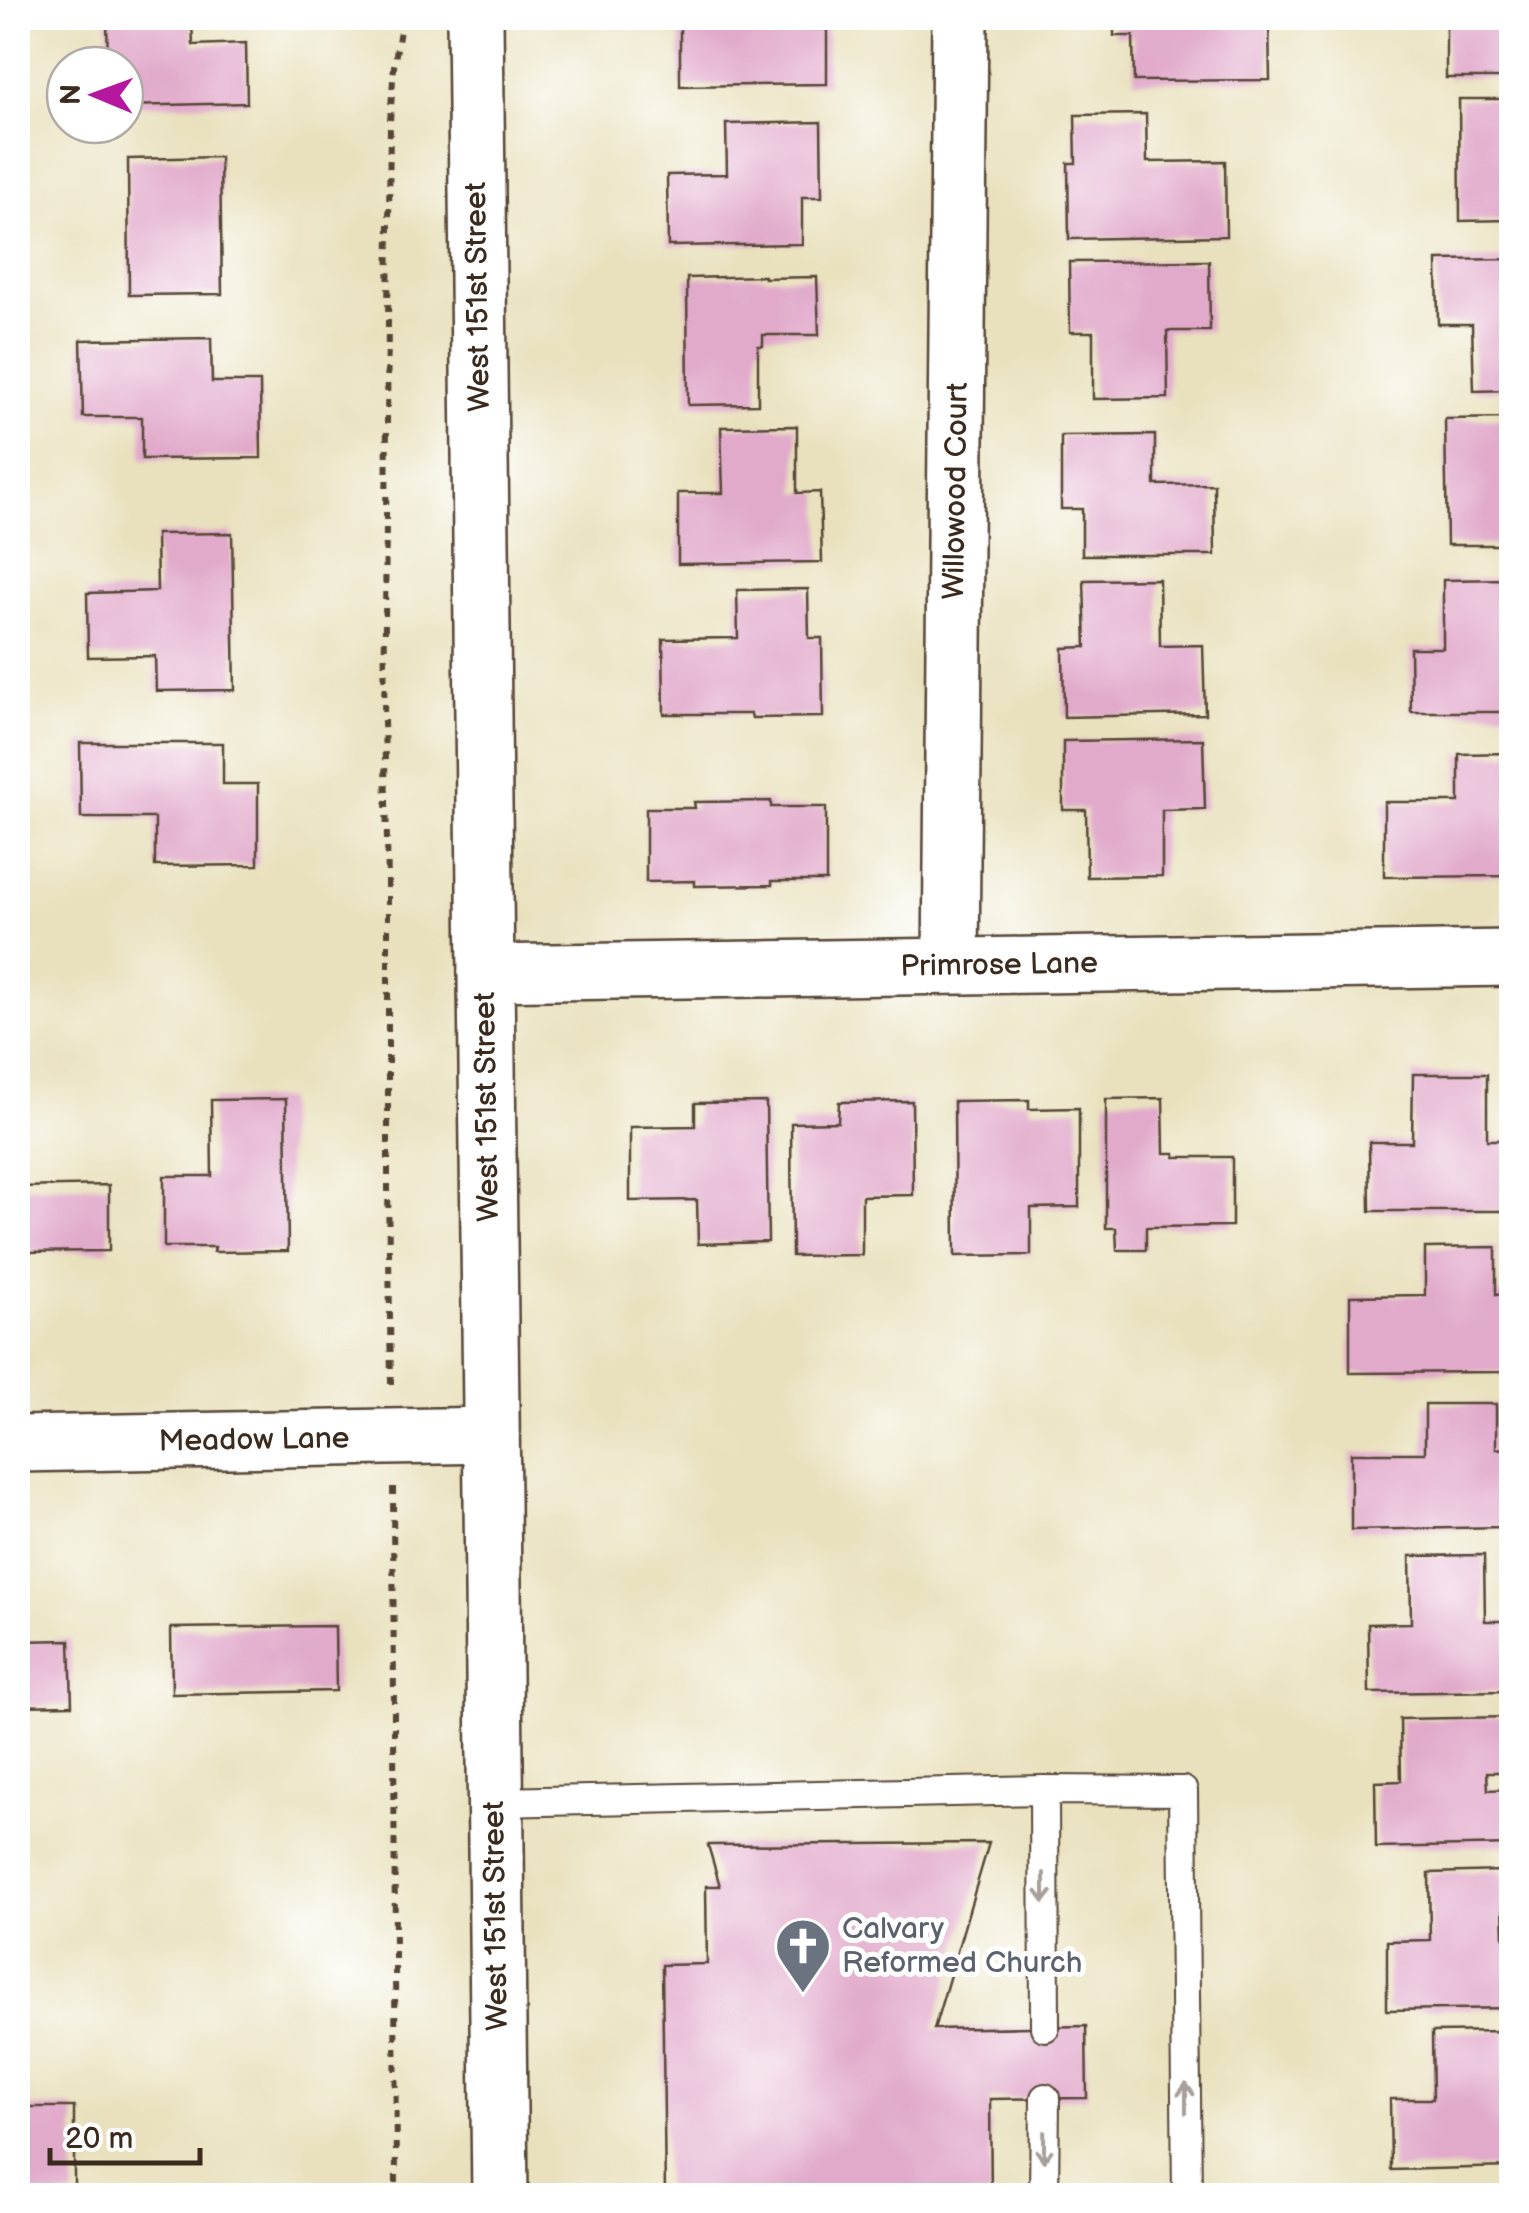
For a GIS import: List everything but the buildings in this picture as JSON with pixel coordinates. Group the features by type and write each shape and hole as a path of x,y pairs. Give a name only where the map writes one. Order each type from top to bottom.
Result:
{"street":[{"name":"West 151st Street","path":"476,18 500,2196"},
{"name":"Willowood Court","path":"951,965 960,18"},
{"name":"Primrose Lane","path":"486,974 1512,958"},
{"name":"Meadow Lane","path":"18,1444 491,1435"}],"lane":[{"path":"494,1802 1044,1790 1183,1791 1187,2196"},
{"path":"1044,1790 1045,2027"},
{"path":"1044,2196 1045,2098"}],"path":[{"path":"396,2196 384,722 390,121 402,18"}],"place":[{"name":"Calvary Reformed Church","path":"803,1995"}]}
